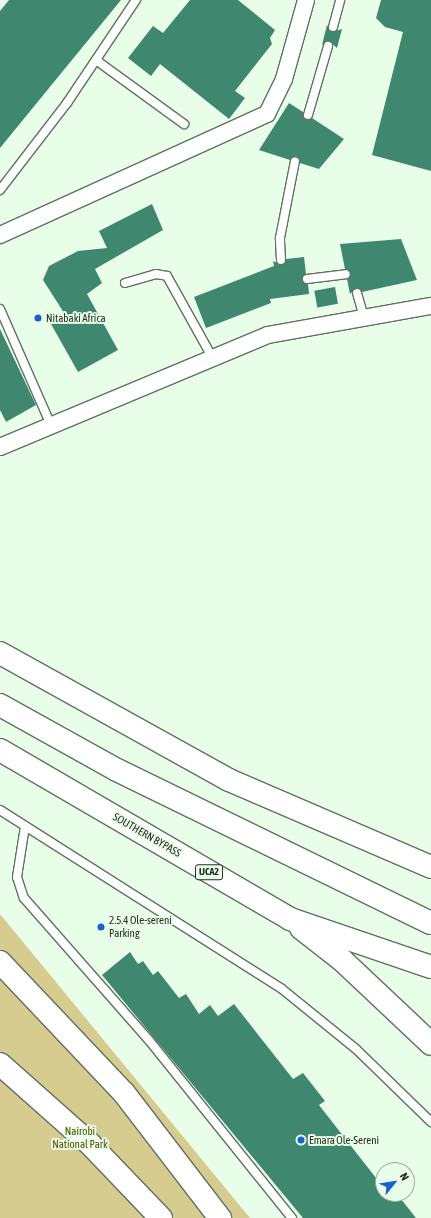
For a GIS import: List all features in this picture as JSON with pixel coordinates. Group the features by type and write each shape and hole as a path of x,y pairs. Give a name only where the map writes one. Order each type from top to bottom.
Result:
{"main road":[{"path":"0,653 229,780 431,867"},
{"path":"0,705 117,770 409,915 431,923"},
{"name":"SOUTHERN BYPASS","path":"0,750 290,919 431,967"},
{"path":"409,915 431,917"},
{"path":"290,919 342,960 431,1044"},
{"path":"0,962 124,1093 220,1218"},
{"path":"0,1064 88,1143 161,1218"}],"street":[{"path":"0,235 267,114 284,79 306,0"},
{"path":"0,447 212,357 268,335 431,306"}],"lane":[{"path":"0,190 96,60 136,0"},
{"path":"333,27 340,0"},
{"path":"308,115 328,46"},
{"path":"96,60 184,124"},
{"path":"281,260 280,238 295,161"},
{"path":"125,283 156,274 167,276 212,357"},
{"path":"307,278 346,274"},
{"path":"357,293 364,317"},
{"path":"0,309 51,425"},
{"path":"0,810 282,988 356,1049 431,1122"},
{"path":"25,826 17,877 24,898 148,1038 292,1218"}],"green space":[{"name":"Nairobi National Park","path":"0,914 250,1218 0,1218"}],"building":[{"path":"9,0 121,0 0,148 0,11"},
{"path":"190,0 238,0 275,30 270,38 272,44 235,91 245,98 229,119 160,64 151,76 128,58 153,26 163,33"},
{"path":"381,0 431,0 431,171 372,155 403,32 385,27 376,18"},
{"path":"327,25 332,32 342,29 337,48 329,41 322,45"},
{"path":"289,103 303,112 304,119 312,118 344,139 319,169 300,163 296,156 290,160 259,150"},
{"path":"152,204 163,230 95,269 102,283 87,294 118,350 78,372 51,324 66,316 43,280 49,266 78,251 107,248 99,231"},
{"path":"401,239 417,280 362,292 356,288 350,294 347,279 351,273 345,269 340,244"},
{"path":"304,257 306,274 302,280 308,284 309,294 270,299 271,303 206,328 194,297 274,266 273,261 282,265 286,259"},
{"path":"335,287 338,304 317,307 314,291"},
{"path":"0,329 36,405 6,422 0,410"},
{"path":"130,952 138,964 143,961 153,975 158,971 179,998 186,994 199,1014 210,1005 218,1016 234,1004 293,1079 303,1073 325,1101 319,1105 375,1177 375,1202 403,1202 416,1218 303,1218 102,975"}],"place":[{"name":"Nitabaki Africa","path":"38,318"},
{"name":"2.5.4 Ole-sereni Parking","path":"101,927"},
{"name":"Emara Ole-Sereni","path":"301,1140"}]}
